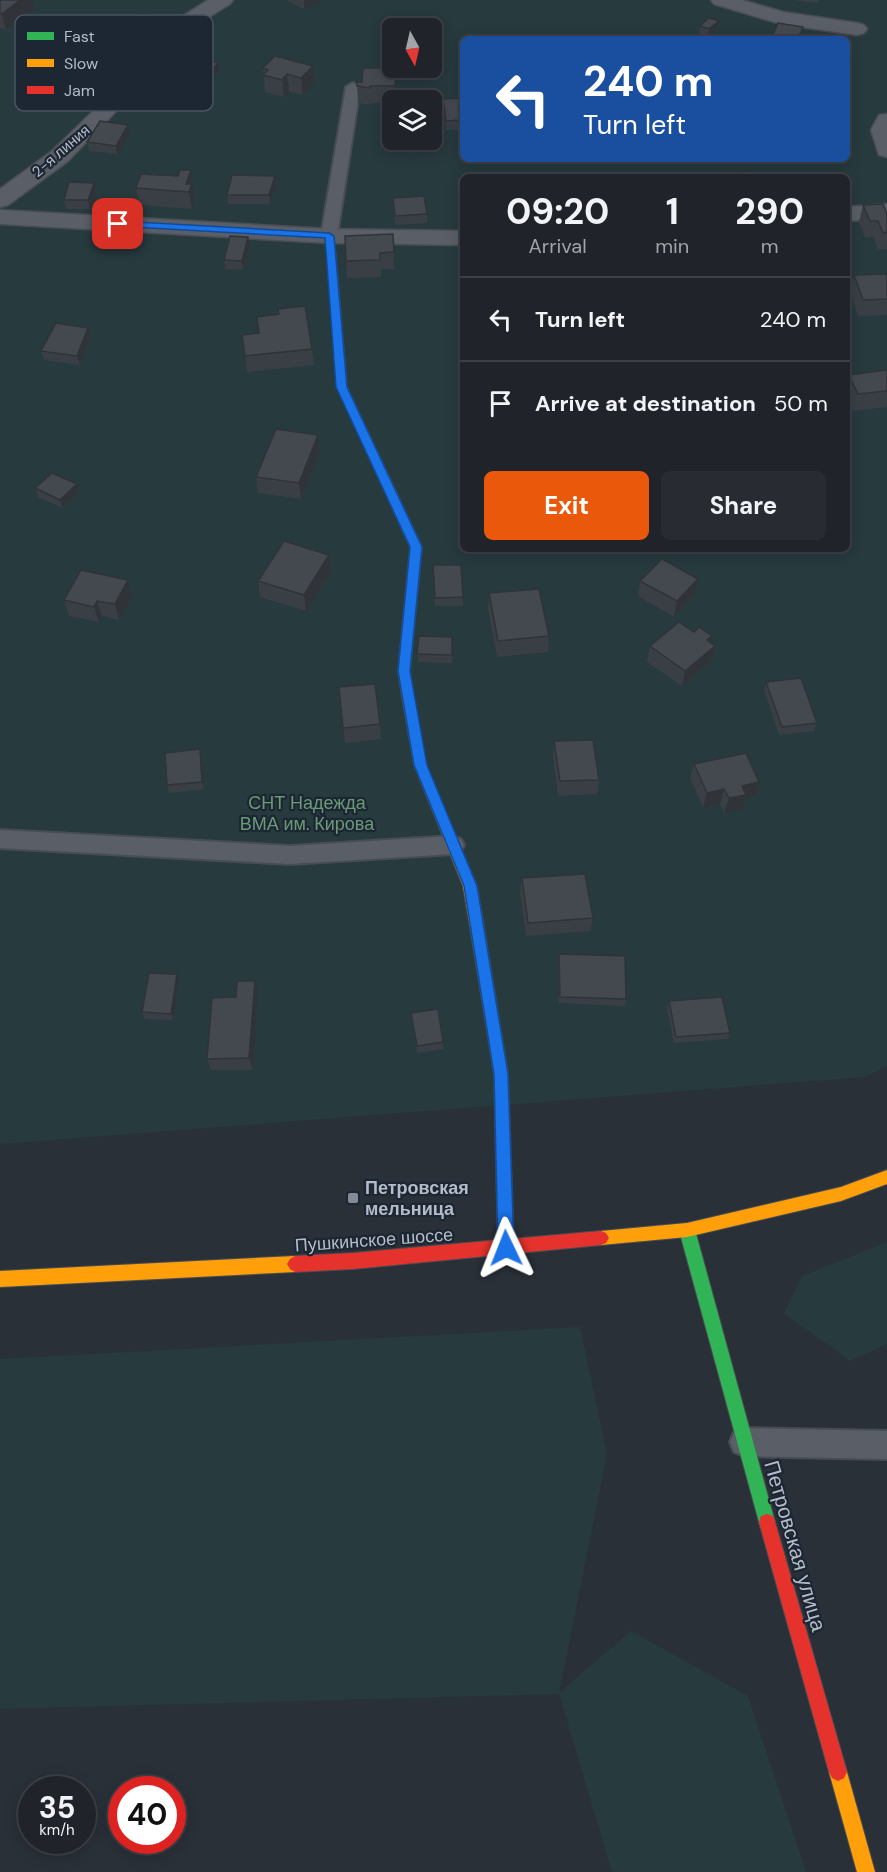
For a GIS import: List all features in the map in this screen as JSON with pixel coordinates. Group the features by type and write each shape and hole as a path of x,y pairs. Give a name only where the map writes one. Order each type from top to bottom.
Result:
{"street":[{"name":"2-я линия","path":"195,15 223,0"},
{"path":"721,0 781,18 857,30"},
{"name":"2-я линия","path":"0,200 60,156 105,111"},
{"path":"887,120 882,130 887,150"},
{"path":"850,214 887,211"},
{"path":"0,217 329,236 460,238"},
{"path":"329,236 342,387 416,547 404,671 420,765 470,886 501,1074 506,1248"},
{"name":"Пушкинское шоссе","path":"0,1279 353,1261 687,1230 841,1194 887,1177"},
{"name":"Петровская улица","path":"687,1230 744,1442 866,1872"}],"lane":[{"path":"329,236 353,87"},
{"path":"0,839 290,855 453,845"},
{"path":"744,1442 887,1445"}],"green space":[{"name":"СНТ Надежда ВМА им. Кирова","path":"0,0 887,0 887,1066 865,1077 0,1144"},
{"path":"887,1242 887,1344 850,1361 784,1313 802,1276"},
{"path":"580,1327 607,1454 559,1693 631,1631 748,1696 806,1872 612,1872 559,1694 0,1709 0,1359"}],"building":[{"path":"0,0 20,0 2,14 0,13"},
{"path":"709,18 719,21 709,29 700,26"},
{"path":"778,23 803,27 799,36 772,36"},
{"path":"275,56 313,66 301,78 287,74 282,80 263,75 268,70 263,68"},
{"path":"363,68 382,68 382,78 395,78 395,86 370,86 370,88 357,86 357,82 362,82"},
{"path":"460,98 460,120 446,121 443,99"},
{"path":"100,121 128,125 116,146 87,142"},
{"path":"180,170 191,170 186,184 192,184 189,192 136,188 141,174 178,176"},
{"path":"746,171 747,174 720,174"},
{"path":"232,175 275,176 269,195 227,195"},
{"path":"69,182 94,183 88,200 64,200"},
{"path":"424,196 427,214 395,216 393,198"},
{"path":"883,204 887,214 887,232 883,233 878,221 870,221 863,205"},
{"path":"393,234 394,252 380,253 380,260 346,261 345,236"},
{"path":"230,236 248,237 242,261 224,260"},
{"path":"887,274 887,299 863,300 854,275"},
{"path":"305,306 312,349 245,356 242,335 259,333 257,317 279,314 278,309"},
{"path":"56,323 88,328 77,356 41,351"},
{"path":"887,370 887,391 858,394 850,375"},
{"path":"276,429 318,435 299,483 256,477"},
{"path":"52,473 77,484 60,500 35,488"},
{"path":"284,541 329,555 304,595 258,581"},
{"path":"662,559 698,579 677,601 640,581"},
{"path":"433,565 461,565 463,597 435,598"},
{"path":"81,570 128,580 115,604 97,601 94,607 64,600"},
{"path":"539,589 549,636 498,641 489,593"},
{"path":"679,622 694,632 699,627 712,636 707,640 715,646 685,671 650,646"},
{"path":"419,636 452,637 452,655 417,654"},
{"path":"801,678 817,723 782,727 766,682"},
{"path":"375,684 380,724 343,728 339,687"},
{"path":"593,740 599,780 560,781 554,741"},
{"path":"200,749 202,782 167,785 165,753"},
{"path":"746,753 759,782 742,786 746,795 729,798 724,789 707,793 694,764"},
{"path":"585,874 593,918 528,923 522,878"},
{"path":"559,954 625,956 626,999 560,997"},
{"path":"149,973 177,974 171,1014 142,1012"},
{"path":"237,981 255,981 249,1058 207,1059 212,998 236,997"},
{"path":"722,997 730,1033 676,1037 669,1001"},
{"path":"438,1009 443,1042 417,1046 411,1013"}],"traffic: fast":[{"path":"329,236 342,387 416,547 404,671 408,697"},
{"path":"477,927 501,1074 506,1248"},
{"path":"687,1230 767,1522"}],"traffic: slow":[{"path":"408,697 420,765 470,886 477,927"},
{"path":"601,1238 687,1230 841,1194 887,1177"},
{"path":"0,1279 295,1264"},
{"path":"838,1772 866,1872"}],"traffic: jam":[{"path":"295,1264 353,1261 601,1238"},
{"path":"767,1522 838,1772"}],"place":[{"name":"Петровская мельница","path":"353,1198"}],"route":[{"path":"118,224 329,236 342,387 416,547 404,671 420,765 470,886 501,1074 506,1248"}]}
